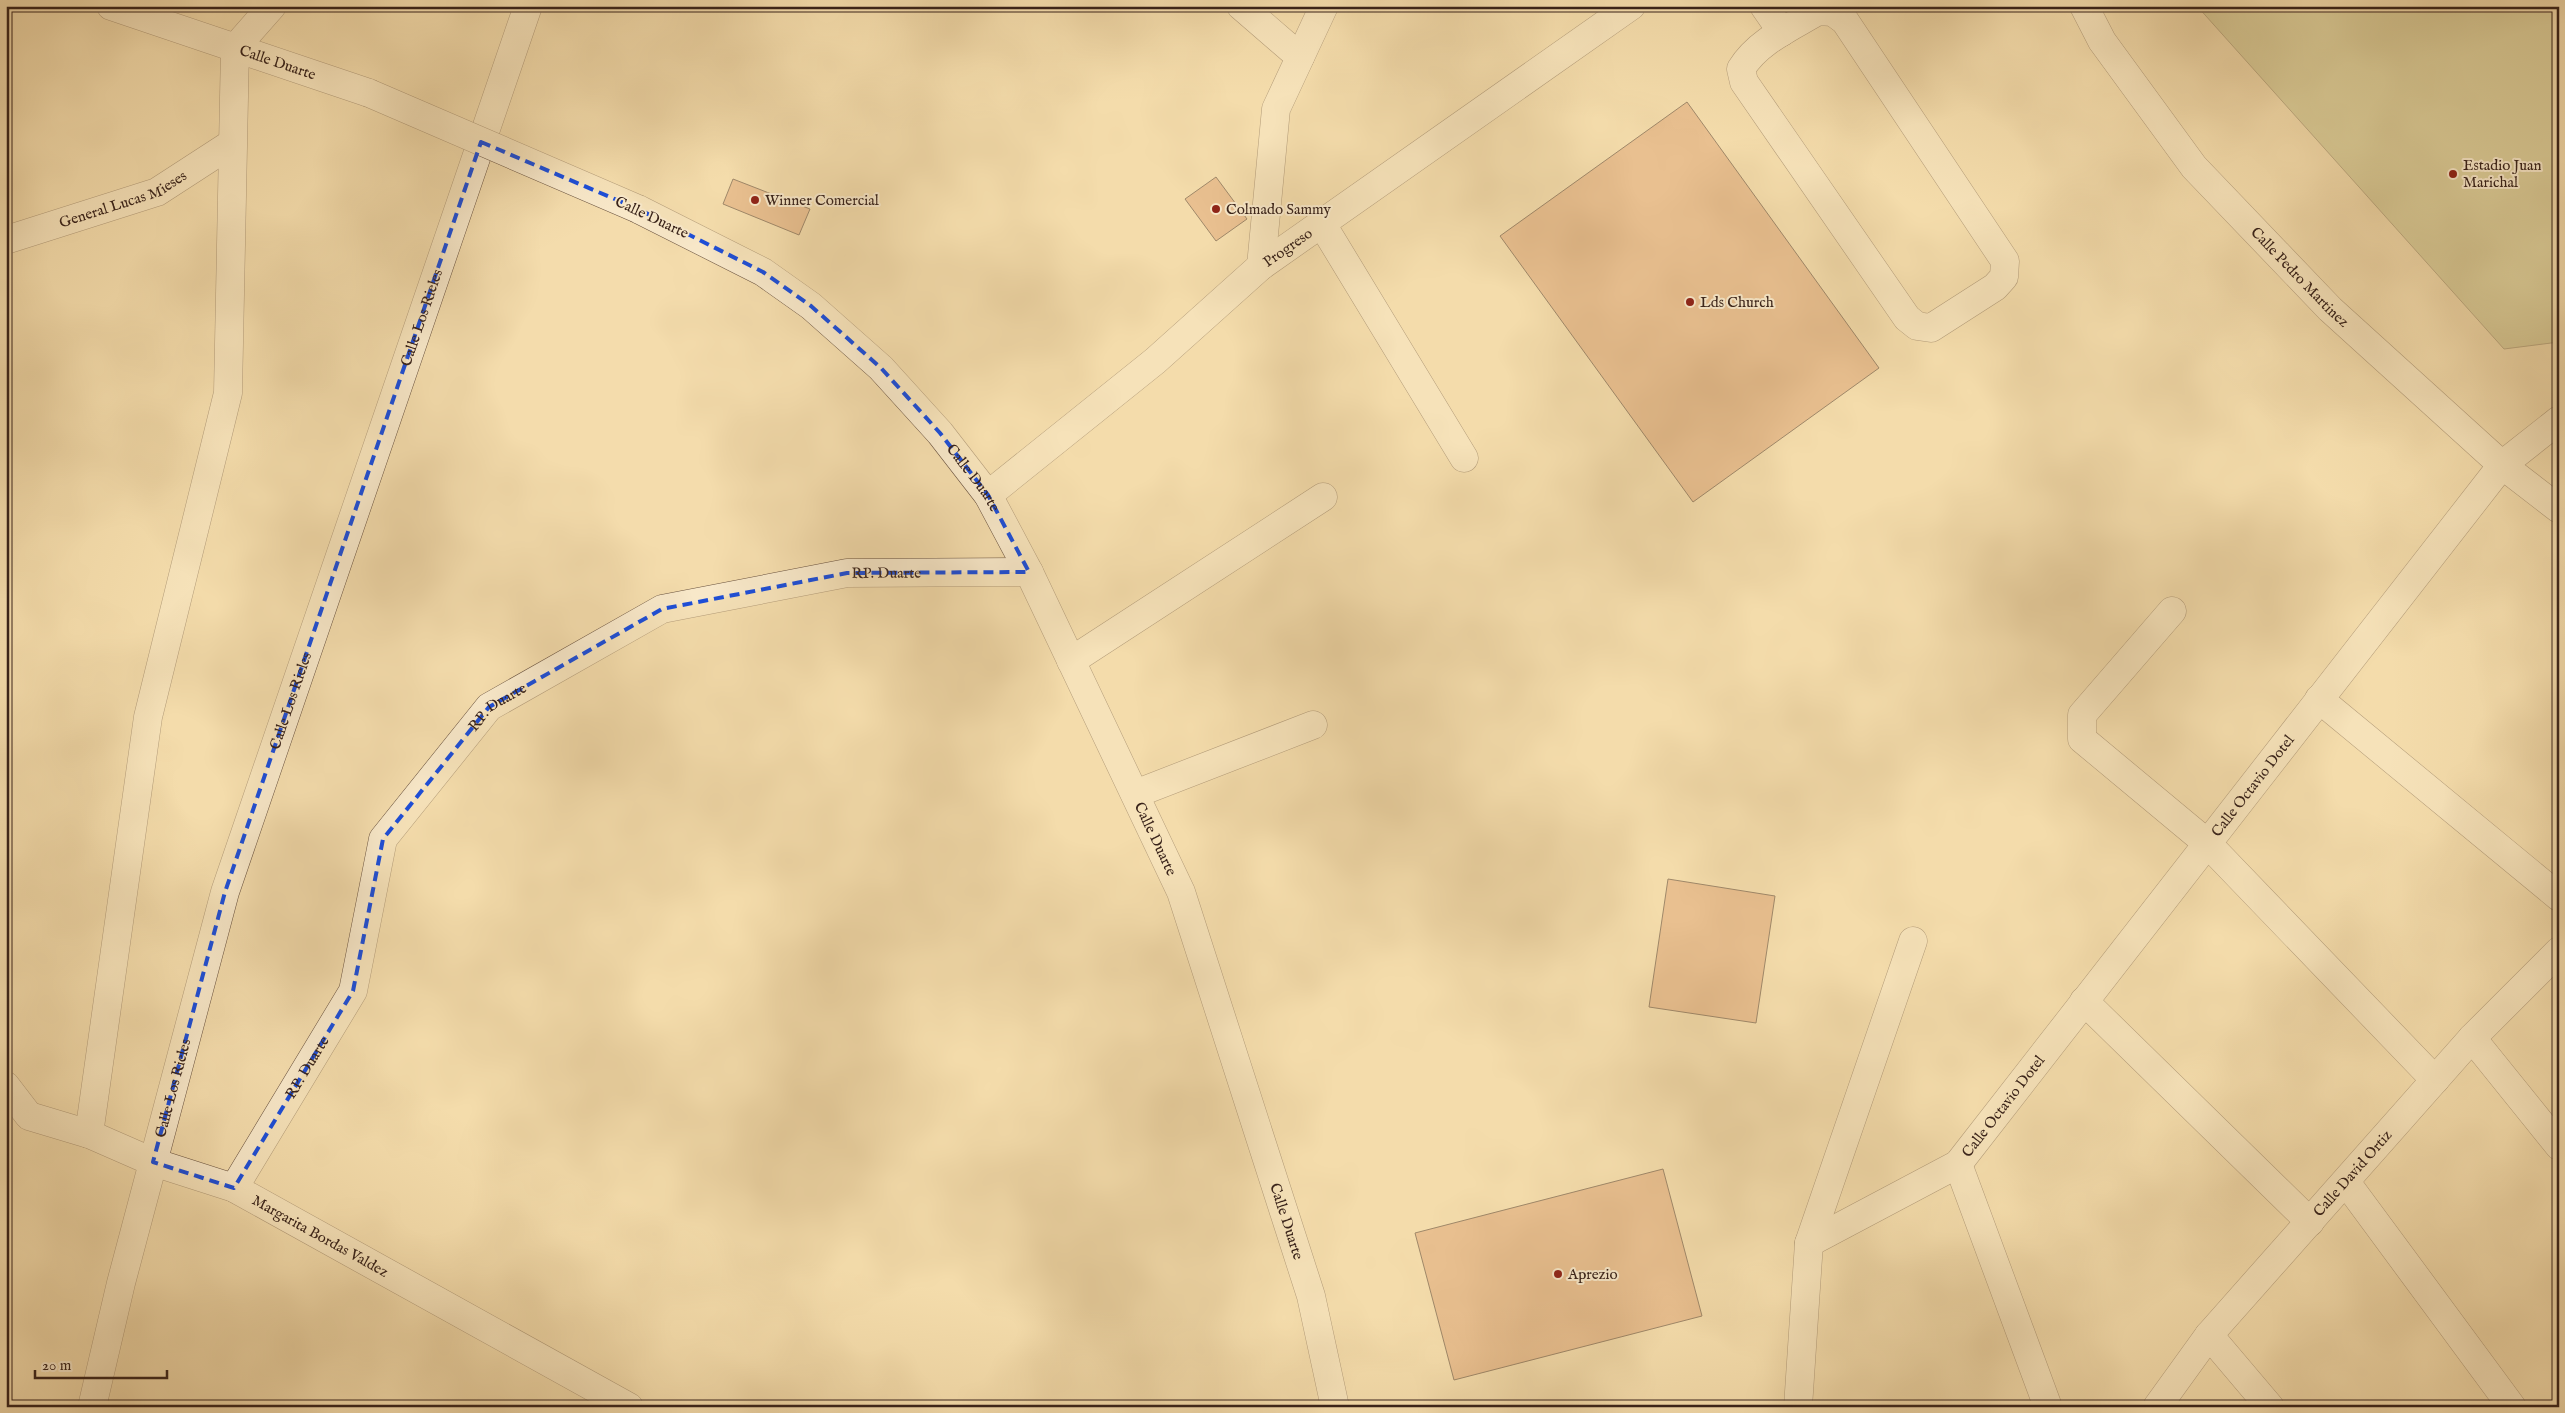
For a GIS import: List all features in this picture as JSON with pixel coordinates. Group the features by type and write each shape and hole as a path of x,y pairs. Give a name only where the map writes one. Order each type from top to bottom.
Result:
{"street":[{"name":"Calle Duarte","path":"111,6 369,93 638,209 763,272 811,306 881,368 940,433 988,496 1028,572 1181,892 1310,1296 1335,1407"},
{"path":"90,1134 148,717 228,393 235,48 272,6"},
{"name":"Calle Los Rieles","path":"99,1403 153,1162 225,892 528,6"},
{"path":"1241,6 1300,57"},
{"path":"1261,266 1276,110 1324,6"},
{"name":"Progreso","path":"988,496 1155,361 1261,266 1631,6"},
{"path":"1764,6 1782,32"},
{"name":"Calle Pedro Martinez","path":"2084,6 2102,41 2194,167 2330,309 2502,465 2559,509"},
{"path":"1818,11 1833,12 1845,21 2005,261 2004,277 1995,288 1930,328 1917,326 1907,318 1744,82 1741,70 1749,56 1782,32 1818,11"},
{"name":"General Lucas Mieses","path":"6,240 157,192 232,144"},
{"path":"1322,224 1464,458"},
{"name":"Calle Octavio Dotel","path":"1958,1164 2502,465 2559,420"},
{"path":"1071,661 1323,497"},
{"name":"RP. Duarte","path":"234,1188 353,991 383,838 489,707 662,609 847,573 1028,572"},
{"path":"2172,611 2082,715 2082,739 2207,843 2435,1080"},
{"path":"2319,699 2559,898"},
{"path":"1135,794 1313,725"},
{"path":"1798,1407 1809,1244 1913,940"},
{"name":"Calle David Ortiz","path":"2158,1407 2209,1335 2472,1038 2559,951"},
{"path":"2084,1001 2310,1222"},
{"path":"2472,1038 2559,1146"},
{"name":"Margarita Bordas Valdez","path":"6,1086 28,1116 90,1134 153,1162 234,1188 629,1407"},
{"path":"1809,1244 1958,1164 2048,1407"},
{"path":"2346,1182 2512,1407"},
{"path":"2209,1335 2270,1407"}],"highlighted area":[{"path":"481,142 638,209 763,272 811,306 881,368 940,433 988,495 1029,572 847,573 662,609 489,707 383,839 353,991 234,1188 153,1162 225,892"}],"shaded area":[{"name":"Estadio Juan Marichal","path":"2197,6 2559,6 2559,342 2504,349"}],"building":[{"name":"Lds Church","path":"1687,102 1879,368 1693,502 1500,236"},
{"name":"Colmado Sammy","path":"1216,177 1247,219 1216,241 1185,199"},
{"path":"733,179 810,209 799,235 723,204"},
{"path":"1668,879 1775,896 1756,1023 1649,1007"},
{"name":"Aprezio","path":"1663,1169 1702,1316 1454,1380 1415,1233"}],"place":[{"name":"Estadio Juan Marichal","path":"2453,174"},
{"name":"Winner Comercial","path":"755,200"},
{"name":"Colmado Sammy","path":"1216,209"},
{"name":"Lds Church","path":"1690,302"},
{"name":"Aprezio","path":"1558,1274"}]}
